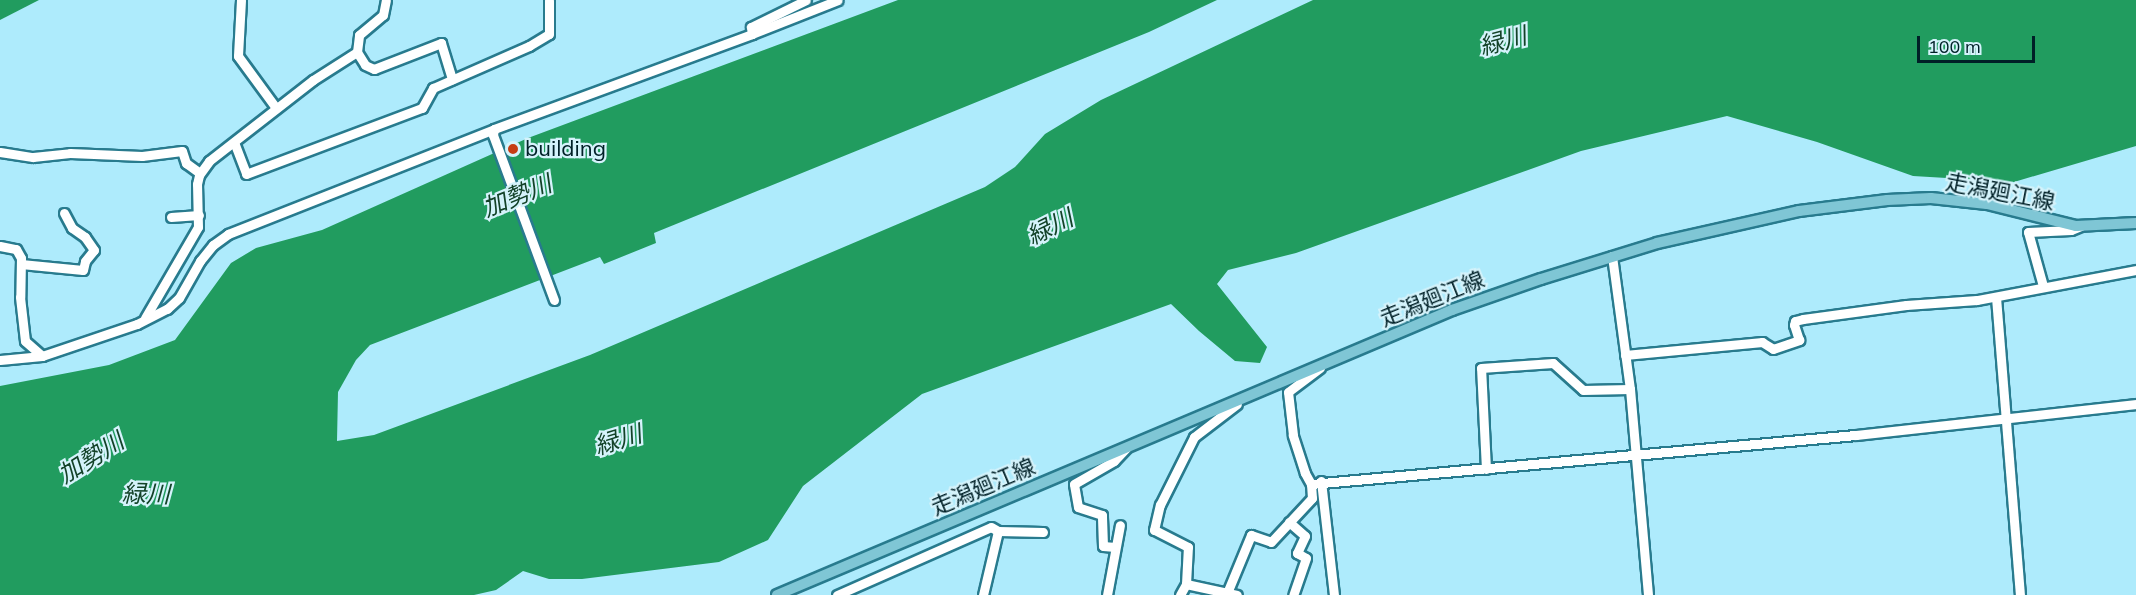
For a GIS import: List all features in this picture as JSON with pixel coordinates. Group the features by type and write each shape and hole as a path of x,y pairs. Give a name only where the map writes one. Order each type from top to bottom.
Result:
{"main road":[{"name":"走潟廻江線","path":"780,595 1452,310 1612,256 1732,225 1799,211 1887,200 1931,198 1965,201 2081,226 2136,223"}],"street":[{"path":"241,0 238,56 276,108"},
{"path":"386,0 383,15 359,35 357,52 365,65 374,69 441,43 452,79"},
{"path":"234,142 246,174 422,108 432,88 529,46 549,34 549,0"},
{"path":"752,34 751,27 806,0"},
{"path":"0,360 42,356 137,324 167,309 179,298 200,261 213,245 228,234 838,0"},
{"path":"145,318 198,227 195,216 197,184 209,161 276,108 357,52"},
{"path":"493,132 554,300"},
{"path":"0,152 33,157 70,153 142,156 182,151 186,163 201,173"},
{"path":"21,264 83,270 85,261 93,250 84,237 72,228 64,213"},
{"path":"171,217 195,216"},
{"path":"2043,286 2028,232 2071,230 2081,226"},
{"path":"0,246 16,249 21,264 25,341 42,356"},
{"path":"1612,256 1630,389 1648,595"},
{"path":"1625,355 1762,342 1773,349 1799,340 1795,321 1905,305 1996,297 2043,286 2136,270"},
{"path":"1996,297 2004,420 2020,595"},
{"path":"1327,363 1288,392 1293,435 1305,473 1316,482 1334,595"},
{"path":"1486,470 1481,368 1553,363 1583,390 1630,389"},
{"path":"1180,595 1186,584 1188,547 1154,530 1160,505 1194,437 1246,397"},
{"path":"1316,482 1486,470 2004,420 2136,404"},
{"path":"1114,547 1103,546 1102,515 1078,507 1074,484 1114,461 1126,448"},
{"path":"1227,593 1251,535 1270,542 1312,498 1316,482"},
{"path":"1289,522 1305,536 1297,553 1306,558 1293,595"},
{"path":"1107,595 1114,547 1120,525"},
{"path":"837,595 991,527 998,531 1043,532"},
{"path":"983,595 998,531"},
{"path":"1186,584 1237,595"}],"water":[{"path":"0,0 39,0 0,20"},
{"path":"898,0 1217,0 1149,32 654,233 656,243 604,264 600,257 370,345 356,360 338,392 337,441 374,435 590,355 985,187 1015,167 1045,134 1101,100 1313,0 2136,0 2136,146 2014,182 1913,176 1817,142 1727,116 1581,151 1296,253 1228,270 1217,284 1267,347 1260,363 1235,361 1171,304 922,394 803,486 768,540 719,562 582,579 549,579 523,571 496,590 474,595 0,595 0,386 109,365 175,340 231,263 256,248 322,230 528,138"}],"place":[{"name":"building","path":"513,149"}],"water label":[{"name":"緑川","path":"1503,41"},
{"name":"加勢川","path":"517,196"},
{"name":"緑川","path":"1050,227"},
{"name":"緑川","path":"618,440"},
{"name":"加勢川","path":"91,458"},
{"name":"緑川","path":"146,494"}]}
